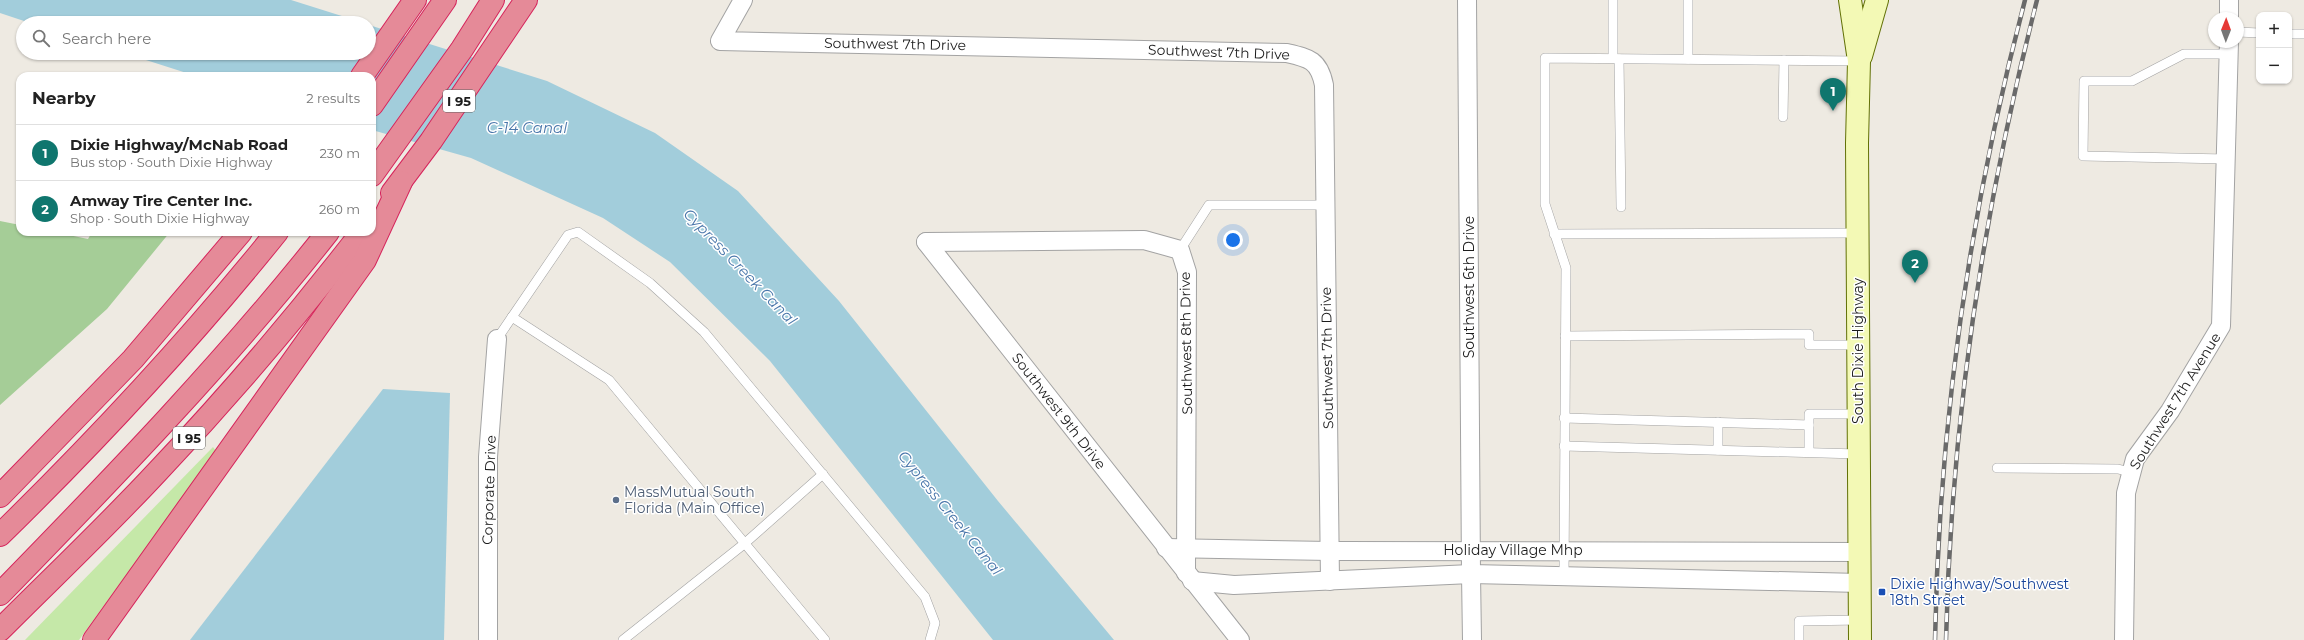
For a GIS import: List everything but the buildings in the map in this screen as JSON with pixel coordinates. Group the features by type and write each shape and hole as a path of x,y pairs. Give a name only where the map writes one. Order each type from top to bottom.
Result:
{"highway":[{"path":"376,56 415,0"},
{"path":"376,99 445,0"},
{"path":"376,169 462,49 491,4"},
{"name":"I 95","path":"376,214 432,141 520,9"},
{"path":"365,72 373,60"},
{"path":"94,640 365,260 401,182"},
{"path":"0,496 133,359 238,236"},
{"path":"0,535 137,394 214,307 273,236"},
{"path":"0,594 175,412 275,298 325,236"},
{"name":"I 95","path":"0,630 157,472 201,424 288,325 359,236"}],"main road":[{"name":"South Dixie Highway","path":"1850,0 1860,61 1857,143 1857,345 1860,630"},
{"name":"South Dixie Highway","path":"1860,61 1877,0"}],"street":[{"name":"Southwest 7th Drive","path":"743,0 720,40 1287,53 1309,58 1322,73 1324,85 1324,205 1330,581"},
{"name":"Southwest 6th Drive","path":"1467,0 1471,574"},
{"path":"2229,0 2229,12"},
{"name":"Southwest 7th Avenue","path":"2124,640 2126,493 2130,472 2135,459 2170,411 2221,326 2229,48"},
{"name":"Southwest 9th Drive","path":"1180,250 1144,240 926,242 1189,577"},
{"name":"Southwest 8th Drive","path":"1180,250 1187,272 1186,549 1189,577"},
{"name":"Corporate Drive","path":"488,640 488,457 497,340"},
{"name":"Holiday Village Mhp","path":"1166,548 1330,551 1564,550 1860,552"},
{"name":"Holiday Village Mhp","path":"1189,577 1234,585 1471,574 1860,583"},
{"name":"Holiday Village Mhp","path":"1471,574 1472,640"},
{"path":"1189,577 1240,640"}],"lane":[{"path":"1613,0 1621,207"},
{"path":"1688,0 1688,59"},
{"path":"2244,32 2256,33"},
{"path":"2292,34 2304,34"},
{"path":"2226,159 2083,156 2084,81 2132,81 2184,54 2229,48"},
{"path":"1564,577 1566,268 1545,204 1545,58 1860,61"},
{"path":"1784,60 1784,117"},
{"path":"1180,250 1209,205 1324,205"},
{"path":"497,340 568,235 578,232 650,282 704,332 925,597 935,623 930,640"},
{"path":"1554,234 1857,234"},
{"path":"512,317 610,380 744,544 825,640"},
{"path":"1565,336 1809,334 1809,345 1857,345"},
{"path":"1809,452 1809,414 1858,414"},
{"path":"1564,418 1809,425"},
{"path":"1718,422 1718,450"},
{"path":"1564,446 1858,454"},
{"path":"1997,468 2118,469 2130,472"},
{"path":"623,640 744,544 823,474"},
{"path":"1799,640 1799,621 1860,630"}],"green space":[{"path":"0,221 16,224 16,236 73,236 88,239 90,236 167,236 107,309 0,405"},
{"path":"213,447 216,451 79,640 25,640"}],"water":[{"path":"0,0 291,0 342,16 16,16 16,18 0,13"},
{"name":"C-14 Canal","path":"376,27 547,81 655,133 738,191 839,301 998,501 1114,640 993,640 770,361 670,262 603,218 471,158 376,131 376,72 183,72 146,60 376,60"},
{"path":"383,389 450,393 444,640 190,640"}],"railway":[{"path":"1935,640 1943,478 1961,317 1973,237 1988,158 2025,0"},
{"path":"1946,640 1949,559 1955,478 1973,317 2001,158 2037,0"}],"place":[{"name":"Dixie Highway/McNab Road","path":"1833,111"},
{"name":"Amway Tire Center Inc.","path":"1915,283"},
{"name":"MassMutual South Florida (Main Office)","path":"616,500"},
{"name":"Dixie Highway/Southwest 18th Street","path":"1882,592"}],"water label":[{"name":"Cypress Creek Canal","path":"740,267"},
{"name":"Cypress Creek Canal","path":"950,513"}]}
